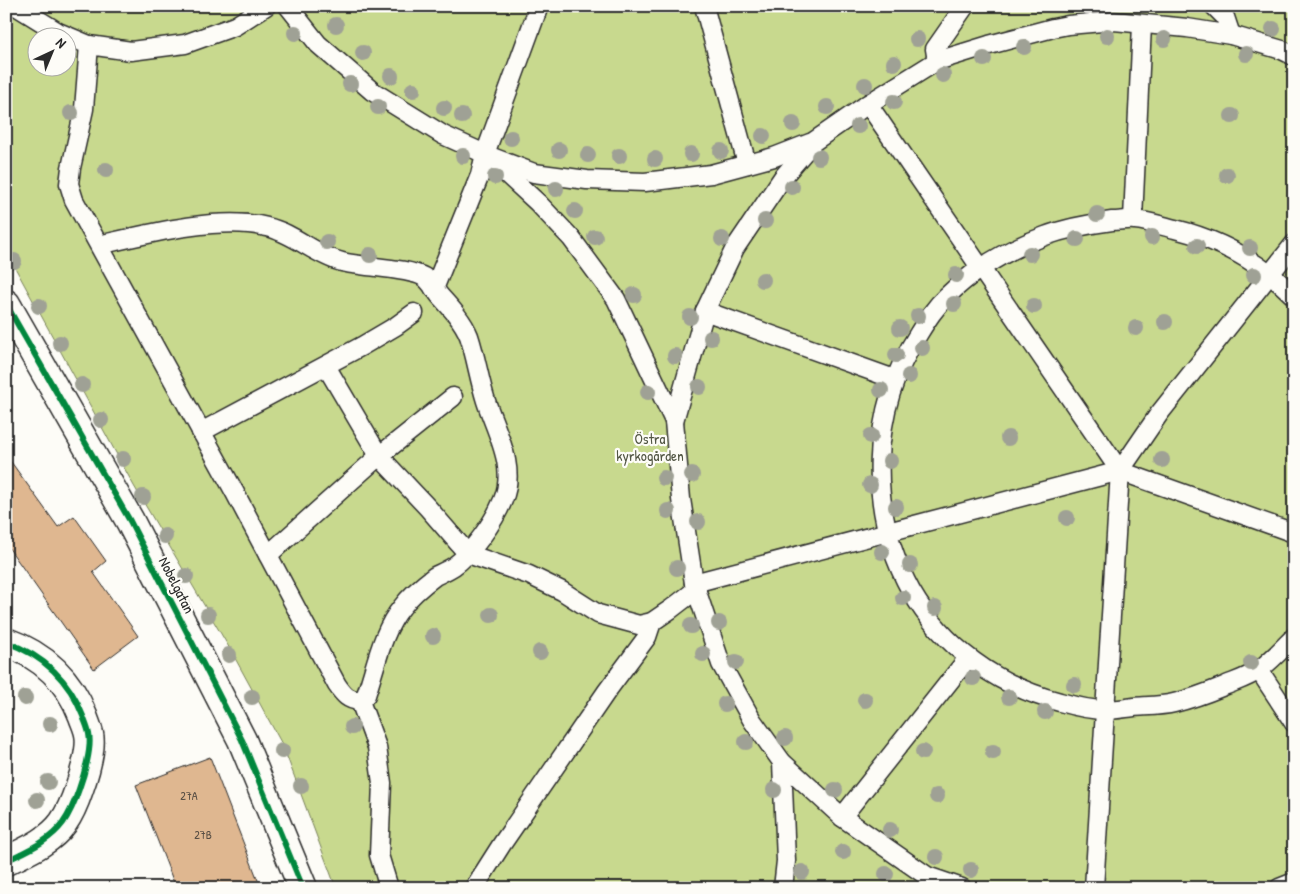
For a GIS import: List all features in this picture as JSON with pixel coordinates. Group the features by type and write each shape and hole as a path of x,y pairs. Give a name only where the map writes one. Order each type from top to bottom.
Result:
{"street":[{"name":"Nobelgatan","path":"6,304 130,521 242,740 303,888"},
{"path":"6,642 22,648 44,662 60,676 76,699 90,735 86,771 74,802 62,824 42,842 6,861"}],"lane":[{"path":"16,6 58,32 89,45 131,51 185,44 235,26 266,6"},
{"path":"288,6 318,44 372,91 443,135 485,154 534,172 597,181 645,182 711,174 774,156 813,142"},
{"path":"434,289 477,182 485,154 539,6"},
{"path":"704,6 747,164"},
{"path":"937,61 935,49 966,6"},
{"path":"1214,6 1225,16 1231,35"},
{"path":"962,888 927,876 842,817 782,762 752,720 721,664 695,586 680,499 674,421 705,311 734,248 783,177 813,142 868,104 937,61 989,45 1068,25 1114,21 1187,28 1231,35 1282,50 1294,56"},
{"path":"1133,219 1142,25"},
{"path":"89,45 84,109 69,184 74,200 337,685 345,696 351,700 360,701"},
{"path":"868,104 1120,471"},
{"path":"485,154 538,203 571,238 605,284 620,308 674,421"},
{"path":"1294,296 1270,273 1230,249 1209,239 1133,219 1072,227 1031,241 980,269 947,295 929,316 904,357 894,379 881,431 879,458 880,488 887,532 894,555 904,577 925,614 951,644 968,658 1001,679 1030,693 1065,703 1105,710 1172,704 1203,694 1259,670 1294,637"},
{"path":"99,245 190,227 217,224 262,226 279,231 326,257 357,266 410,272 424,277 456,314 468,335 480,380 501,442 507,467 508,483 504,500 468,554 416,591 400,608 388,628 366,695 360,701"},
{"path":"1094,888 1120,471 1159,414 1294,244"},
{"path":"705,311 894,379"},
{"path":"201,432 326,366 381,335 414,313"},
{"path":"326,366 379,456 468,554 529,575 562,591 598,614 639,625 652,622 671,609 695,586 887,532 1120,471 1294,533"},
{"path":"268,555 379,456 453,397"},
{"path":"474,888 592,714 647,637 652,622"},
{"path":"842,817 968,658"},
{"path":"1259,670 1294,723"},
{"path":"360,701 377,747 381,772 379,855 389,888"},
{"path":"782,762 786,861 783,888"},
{"path":"1279,888 1294,882"}],"green space":[{"name":"Östra kyrkogården","path":"6,6 1294,6 1294,888 336,888 283,746 230,649 134,486 6,251"}],"building":[{"path":"6,455 58,527 74,516 106,561 93,572 138,636 94,669 6,544"},
{"path":"210,757 261,888 176,888 136,785"}],"cycle path":[{"path":"6,304 130,521 242,740 303,888"},
{"path":"6,642 19,647 42,661 62,680 77,703 90,740 81,783 72,807 63,823 44,841 6,861"}]}
